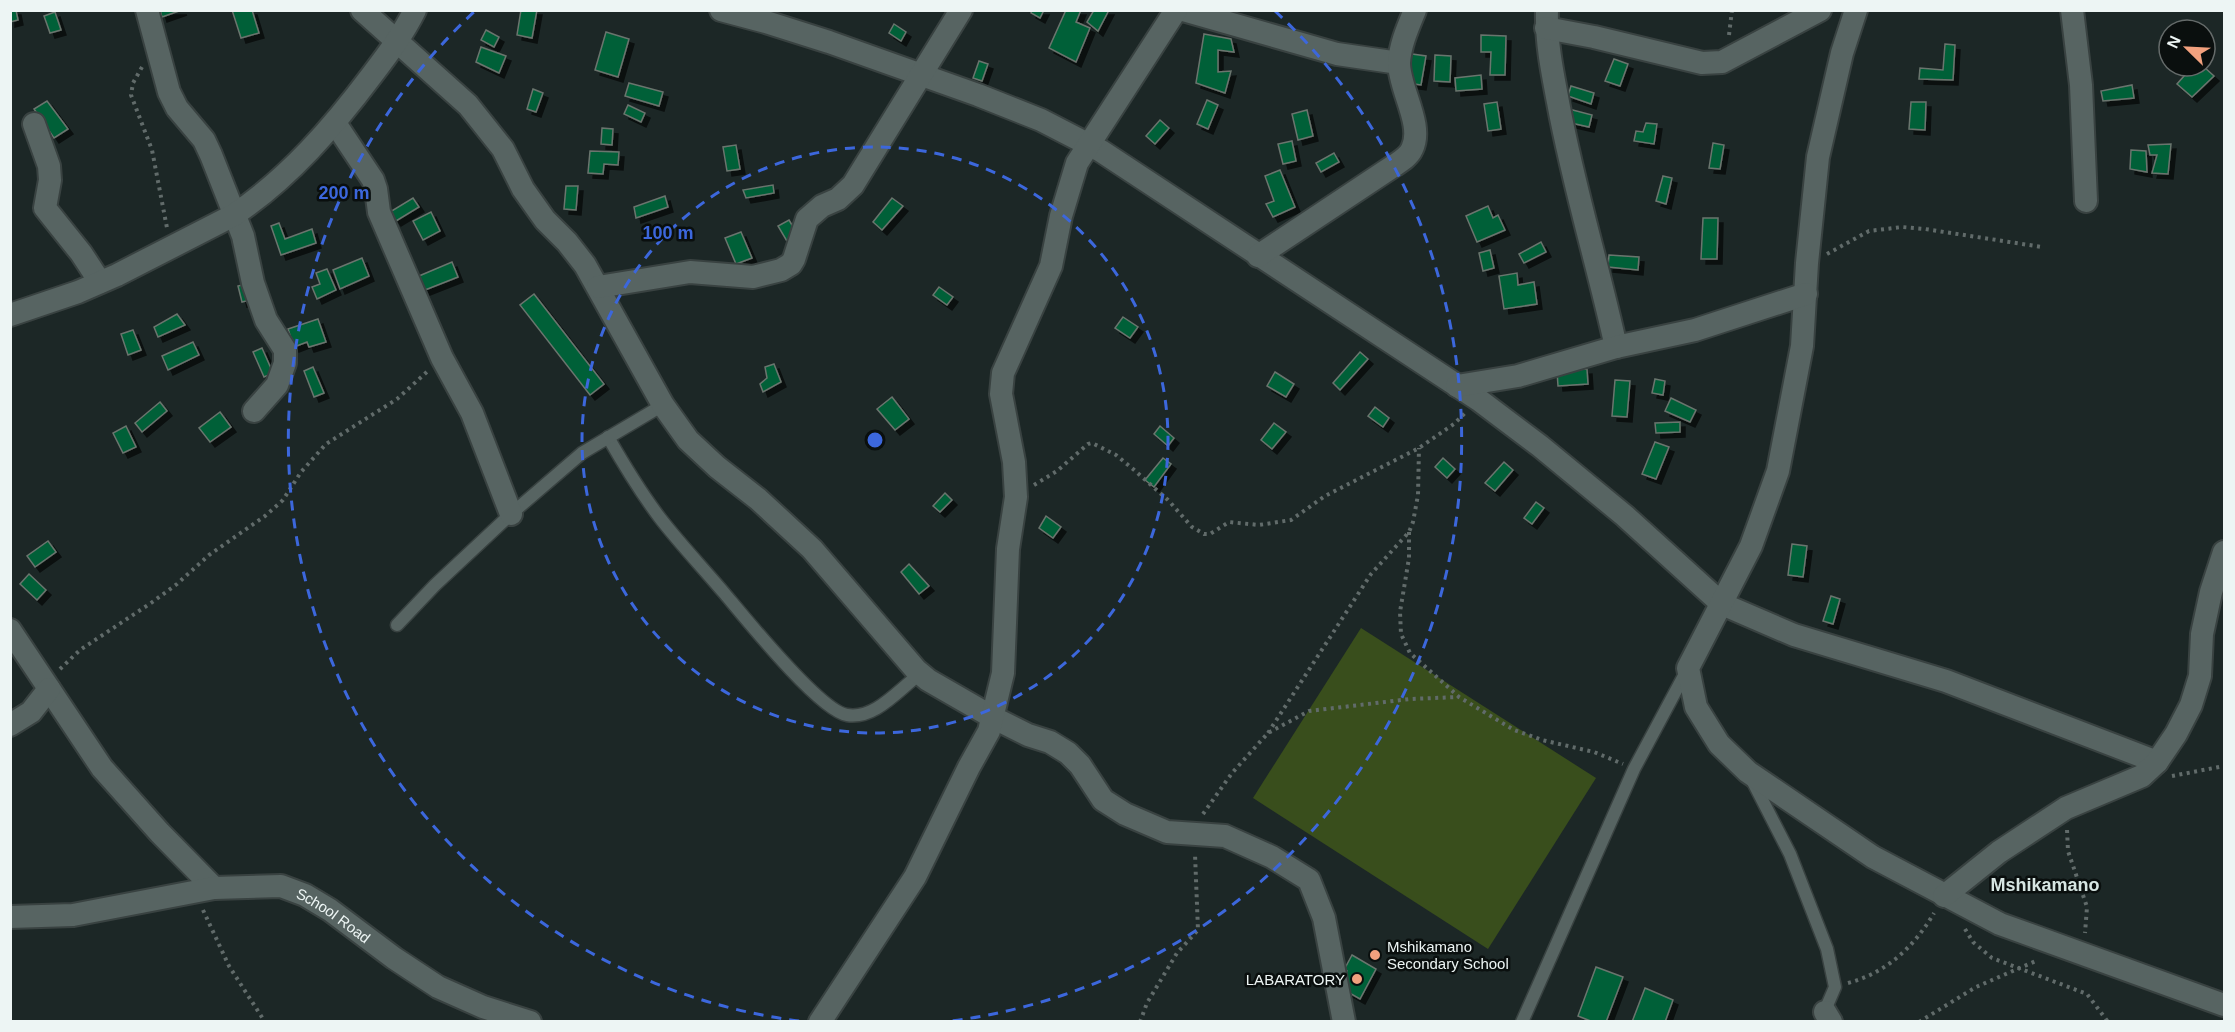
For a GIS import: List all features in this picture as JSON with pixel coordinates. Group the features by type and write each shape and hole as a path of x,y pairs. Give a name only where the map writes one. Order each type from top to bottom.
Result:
{"street":[{"path":"147,10 156,48 173,100 184,118 204,140 220,175 244,239 253,283 266,320 280,340 286,355 277,385 255,411"},
{"path":"362,10 468,105 503,149 523,189 545,220 567,242 585,265 663,405 688,440 717,467 758,499 812,549 858,605 920,674 994,718 1028,735 1050,742 1068,753 1080,765 1103,800 1125,814 1167,832 1225,836 1281,862 1309,880 1324,918 1344,1022"},
{"path":"10,315 100,282 234,215 251,204 335,123 398,40 415,10"},
{"path":"721,10 788,29 921,75 1041,120 1088,143 1479,400 1581,480 1722,604 1794,635 1946,681 2157,762"},
{"path":"598,287 690,272 763,276 786,267 794,259 807,219 814,212 838,199 853,185 961,10"},
{"path":"820,1022 915,877 994,718 1003,673 1008,549 1016,497 1014,462 1001,394 1003,373 1047,278 1072,176 1088,143 1176,10"},
{"path":"1183,10 1337,54 1399,63"},
{"path":"1258,256 1395,165 1412,149 1413,122 1399,63 1415,10"},
{"path":"1616,347 1564,135 1546,19 1594,37 1702,63 1722,62 1820,10"},
{"path":"1856,10 1842,53 1818,157 1807,262 1802,346 1778,471 1751,546 1688,668 1696,707 1719,744 1748,772 1873,857 2000,924 2092,956 2144,978 2224,1005"},
{"path":"2072,10 2081,85 2086,201"},
{"path":"335,123 373,180 380,212 442,358 472,413 511,514"},
{"path":"34,124 49,166 50,180 45,208 81,253 100,282"},
{"path":"1457,386 1518,376 1616,347 1695,330 1806,294"},
{"path":"1948,898 1999,852 2066,808 2142,776 2157,762 2176,734 2191,705 2203,660 2202,634 2211,592 2224,552"},
{"path":"10,630 102,768 160,833 204,890"},
{"path":"10,725 32,712 48,686"},
{"name":"School Road","path":"10,917 73,915 204,890 281,886 305,895 330,910 394,958 438,987 483,1007 530,1022"}],"lane":[{"path":"397,625 435,585 511,514 582,453 663,405"},
{"path":"608,437 660,517 758,633 819,698 834,710 846,716 865,716 920,674"},
{"path":"1522,1022 1634,769 1688,668"},
{"path":"1748,772 1790,854 1827,949 1835,987 1825,1018"}],"path":[{"path":"156,48 138,74 131,94 152,150 169,247"},
{"path":"1807,262 1869,231 1883,228 1925,229 2042,247"},
{"path":"48,686 80,650 151,603 177,584 209,555 265,516 283,500 301,472 326,444 397,399 442,358"},
{"path":"1016,497 1057,471 1088,444 1096,444 1116,455 1153,487 1192,527 1204,534 1210,534 1229,522 1259,525 1291,520 1325,496 1419,448 1454,424 1479,400"},
{"path":"1419,448 1418,495 1410,532 1409,558 1400,612 1401,634 1410,653 1459,697 1515,730 1542,740 1594,752 1634,769"},
{"path":"1191,832 1232,773 1268,733 1371,574 1410,532"},
{"path":"1268,733 1309,711 1410,699 1459,697"},
{"path":"2066,808 2068,851 2087,907 2084,929 2092,956"},
{"path":"1140,1022 1147,1003 1177,953 1198,930 1196,854 1167,832"},
{"path":"204,890 229,966 266,1022"},
{"path":"1835,987 1862,980 1883,970 1904,953 1948,898 1974,942 1992,958 2087,994 2108,1022"},
{"path":"1919,1022 1976,987 2065,947"}],"green space":[{"path":"1361,628 1596,778 1488,949 1253,798"}],"building":[{"path":"10,10 16,10 18,20 10,22"},
{"path":"160,10 182,10 162,17"},
{"path":"232,10 252,10 259,33 241,38"},
{"path":"521,10 537,10 532,38 517,35"},
{"path":"1032,10 1044,10 1040,18 1031,13"},
{"path":"1066,10 1081,10 1076,22 1090,28 1076,62 1049,48"},
{"path":"1094,10 1109,10 1098,31 1087,22"},
{"path":"55,12 61,30 50,33 44,16"},
{"path":"894,24 906,32 901,41 889,33"},
{"path":"486,30 499,37 494,47 481,40"},
{"path":"606,32 629,39 618,77 595,70"},
{"path":"1204,34 1231,39 1234,52 1218,50 1218,72 1231,71 1225,93 1196,83"},
{"path":"1481,35 1506,36 1505,75 1490,75 1491,52 1481,52"},
{"path":"1945,44 1955,45 1953,80 1919,79 1920,68 1943,70"},
{"path":"481,47 506,56 499,73 476,62"},
{"path":"1405,53 1426,56 1421,85 1401,82"},
{"path":"1435,55 1451,56 1450,82 1434,81"},
{"path":"1614,59 1628,64 1620,86 1605,81"},
{"path":"979,61 988,64 982,81 973,78"},
{"path":"1481,75 1482,89 1456,91 1455,78"},
{"path":"2182,78 2212,78 2192,97 2177,84"},
{"path":"629,83 663,92 659,106 625,96"},
{"path":"2132,85 2134,98 2103,101 2101,91"},
{"path":"1571,86 1594,93 1591,104 1568,96"},
{"path":"533,89 543,93 536,112 527,109"},
{"path":"1207,100 1218,105 1208,129 1197,124"},
{"path":"47,101 68,129 54,138 34,109"},
{"path":"1497,102 1501,129 1488,131 1484,104"},
{"path":"1911,102 1926,102 1925,130 1909,129"},
{"path":"628,105 645,113 641,122 624,114"},
{"path":"1565,108 1592,115 1589,127 1562,121"},
{"path":"1307,110 1313,136 1298,140 1292,114"},
{"path":"1160,120 1169,128 1155,144 1146,136"},
{"path":"1646,123 1657,124 1654,144 1634,141 1636,131 1643,132"},
{"path":"602,128 613,129 612,145 601,144"},
{"path":"1292,141 1296,161 1283,164 1278,144"},
{"path":"1713,143 1724,145 1720,169 1709,168"},
{"path":"2171,144 2168,174 2152,173 2157,155 2150,155 2148,145"},
{"path":"736,145 740,169 727,171 723,147"},
{"path":"2131,150 2146,151 2147,172 2130,169"},
{"path":"590,151 619,152 618,165 604,164 603,174 588,173"},
{"path":"1334,153 1339,162 1321,172 1316,163"},
{"path":"1280,170 1295,207 1273,217 1266,204 1274,201 1265,176"},
{"path":"1663,176 1672,178 1666,204 1656,201"},
{"path":"773,185 774,193 746,198 743,190"},
{"path":"566,186 578,186 576,210 564,209"},
{"path":"665,196 668,207 636,218 634,207"},
{"path":"413,198 419,207 396,221 390,212"},
{"path":"892,198 903,206 882,230 873,222"},
{"path":"1488,206 1493,218 1498,215 1505,230 1477,242 1466,216"},
{"path":"431,212 440,231 423,240 413,221"},
{"path":"1703,218 1718,218 1717,259 1701,259"},
{"path":"789,220 802,242 791,248 778,226"},
{"path":"279,223 285,239 312,229 316,243 281,255 271,226"},
{"path":"741,232 752,258 736,264 725,238"},
{"path":"1541,242 1546,252 1524,263 1519,254"},
{"path":"1490,250 1494,268 1483,271 1479,253"},
{"path":"1609,255 1639,257 1638,270 1608,267"},
{"path":"362,258 369,276 340,289 333,270"},
{"path":"452,262 458,277 425,290 419,276"},
{"path":"327,269 336,290 317,299 312,287 320,284 316,273"},
{"path":"1517,273 1518,285 1534,282 1537,304 1504,309 1499,276"},
{"path":"250,283 254,299 242,302 238,286"},
{"path":"939,287 953,297 947,305 933,295"},
{"path":"534,294 604,384 590,395 520,305"},
{"path":"177,314 185,325 158,337 154,327"},
{"path":"1123,317 1138,327 1130,338 1115,328"},
{"path":"318,319 326,342 309,347 307,342 294,347 288,329"},
{"path":"133,330 141,350 128,355 121,334"},
{"path":"193,342 199,355 168,370 162,356"},
{"path":"262,348 273,373 264,377 253,352"},
{"path":"1360,352 1368,359 1340,390 1333,383"},
{"path":"774,364 781,382 763,392 760,384 767,378 765,367"},
{"path":"313,367 324,393 314,397 304,371"},
{"path":"1587,369 1588,384 1558,386 1557,371"},
{"path":"1275,372 1294,384 1286,397 1267,386"},
{"path":"1655,379 1665,381 1663,395 1652,393"},
{"path":"1615,380 1630,381 1627,417 1612,416"},
{"path":"892,397 909,419 895,430 877,409"},
{"path":"1671,398 1696,410 1690,422 1665,411"},
{"path":"160,402 167,411 142,432 135,423"},
{"path":"1375,407 1389,418 1383,427 1368,416"},
{"path":"220,412 231,427 210,442 199,428"},
{"path":"1680,422 1680,432 1656,433 1655,423"},
{"path":"1274,423 1286,432 1272,449 1261,440"},
{"path":"126,426 136,447 123,453 113,433"},
{"path":"1160,426 1174,438 1168,446 1154,434"},
{"path":"1655,442 1669,447 1656,479 1642,474"},
{"path":"1163,458 1171,464 1154,487 1145,480"},
{"path":"1443,458 1455,469 1447,478 1435,467"},
{"path":"1504,462 1513,470 1495,491 1485,483"},
{"path":"945,493 952,500 940,512 933,506"},
{"path":"1536,502 1544,508 1532,524 1524,518"},
{"path":"1046,516 1061,527 1053,538 1039,528"},
{"path":"48,541 56,552 35,567 27,556"},
{"path":"1792,544 1807,546 1803,577 1788,575"},
{"path":"909,564 929,586 919,594 901,572"},
{"path":"29,574 46,590 37,600 20,584"},
{"path":"1831,596 1840,599 1833,624 1823,621"},
{"name":"LABARATORY","path":"1352,955 1376,969 1360,999 1339,987"},
{"path":"1596,967 1623,977 1606,1022 1593,1022 1578,1016"},
{"path":"1645,988 1673,1000 1665,1022 1632,1022"}],"place":[{"name":"Mshikamano Secondary School","path":"1375,955"},
{"name":"LABARATORY","path":"1357,979"}],"district":[{"name":"Mshikamano","path":"2045,885"}]}
